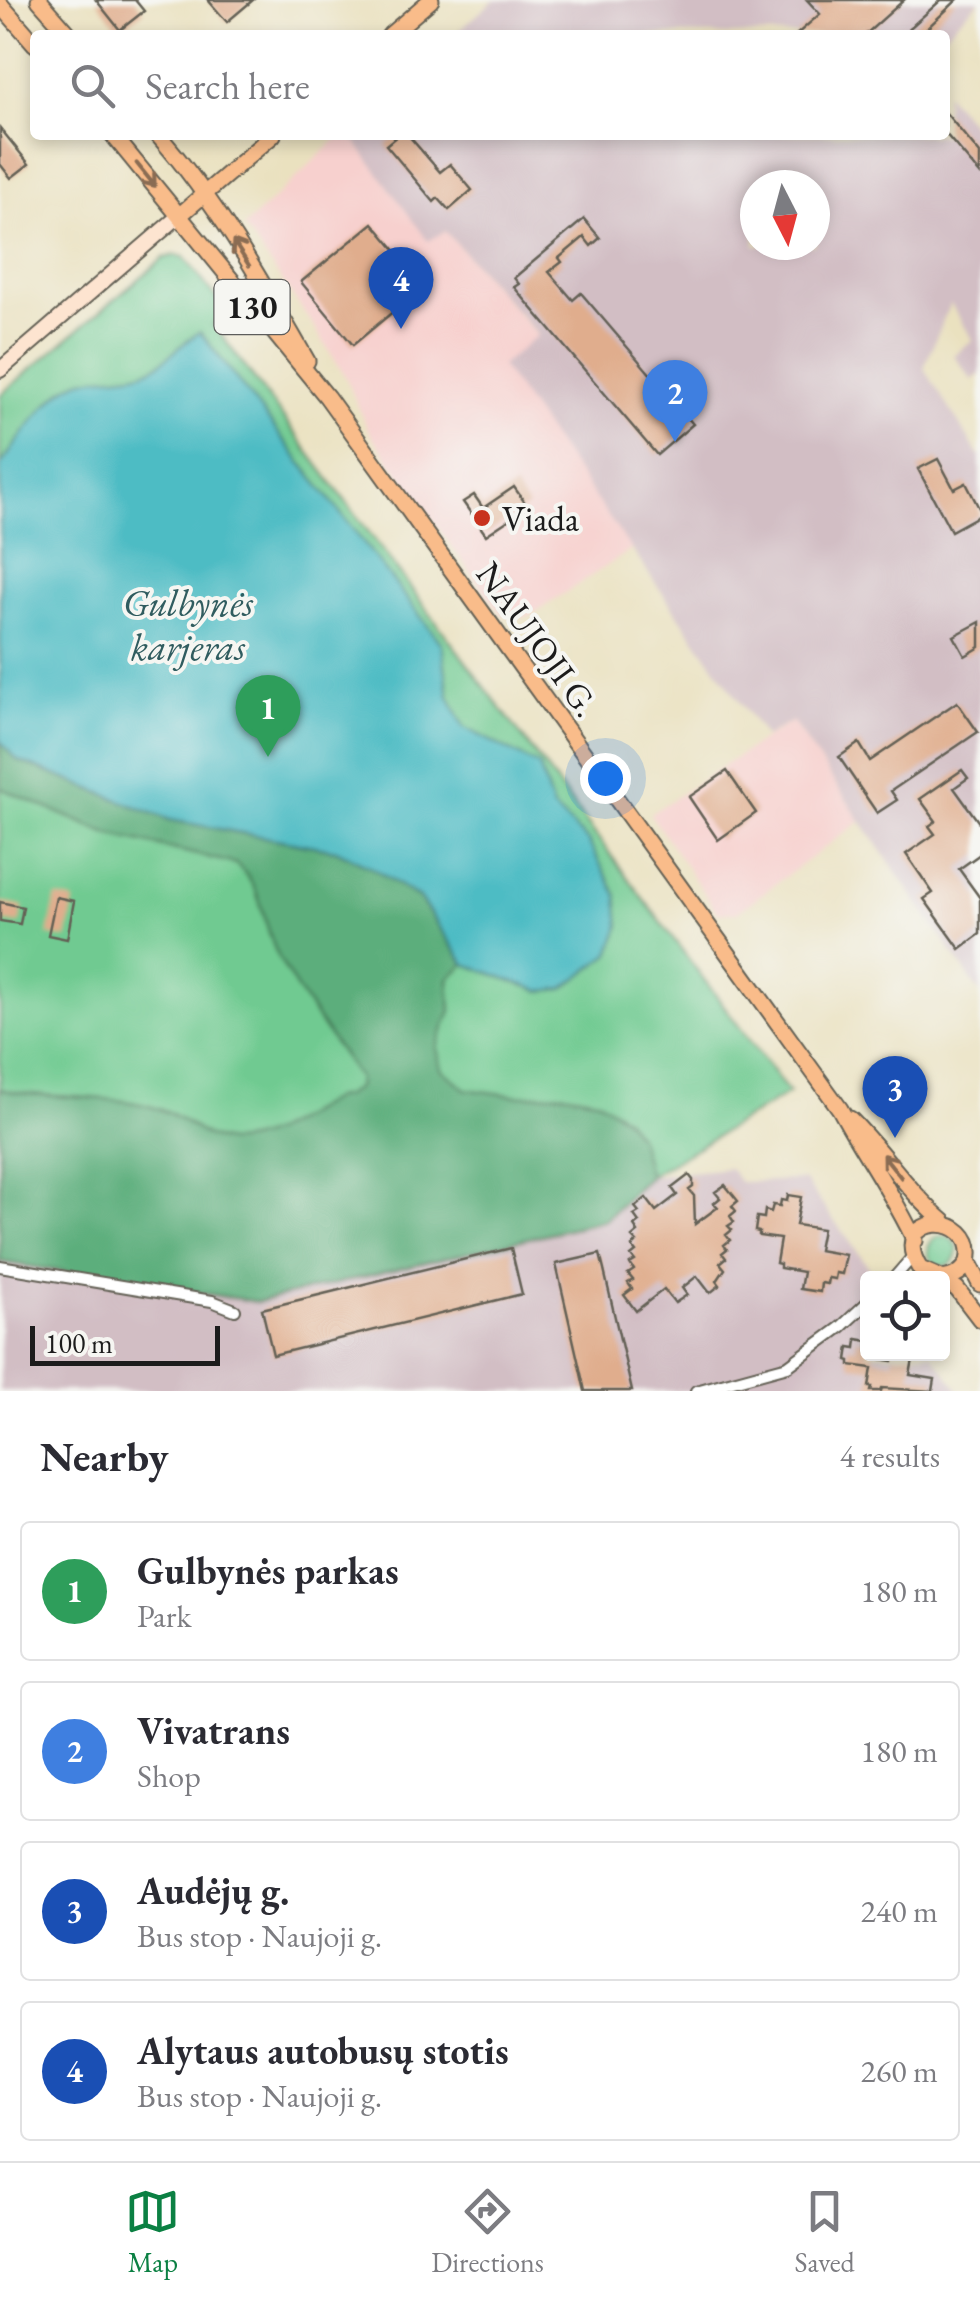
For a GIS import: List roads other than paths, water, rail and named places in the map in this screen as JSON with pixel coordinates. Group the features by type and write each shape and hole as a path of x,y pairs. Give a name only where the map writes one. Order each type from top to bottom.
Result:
{"main road":[{"path":"39,0 66,30"},
{"path":"396,30 431,0"},
{"path":"0,4 30,38"},
{"name":"NAUJOJI G.","path":"116,140 327,397 840,1109 863,1154 902,1212 915,1248"},
{"name":"NAUJOJI G.","path":"162,140 182,162 274,304 327,397"},
{"path":"0,370 267,140"},
{"name":"NAUJOJI G.","path":"840,1109 875,1144 918,1200 944,1222"},
{"path":"915,1248 926,1227 944,1222"},
{"name":"130","path":"944,1222 953,1224 966,1236 970,1244 968,1260 980,1284"},
{"name":"130","path":"915,1248 922,1271"},
{"path":"950,1276 958,1274 968,1260"},
{"path":"950,1285 980,1319"}],"street":[{"path":"899,1271 915,1248"},
{"path":"0,1266 212,1301 235,1310"},
{"path":"696,1391 788,1366 860,1309"},
{"path":"840,1327 860,1315"}],"water":[{"name":"Gulbynės karjeras","path":"200,332 442,644 449,696 464,727 539,766 553,808 588,841 617,895 620,927 610,954 563,989 540,991 465,964 419,898 336,850 170,820 17,760 0,741 0,466 38,415 61,392 87,379 148,370"}],"place":[{"name":"Alytaus autobusų stotis","path":"401,329"},
{"name":"Vivatrans","path":"675,442"},
{"name":"Viada","path":"482,518"},
{"name":"Gulbynės parkas","path":"268,757"},
{"name":"Audėjų g.","path":"895,1138"}]}
